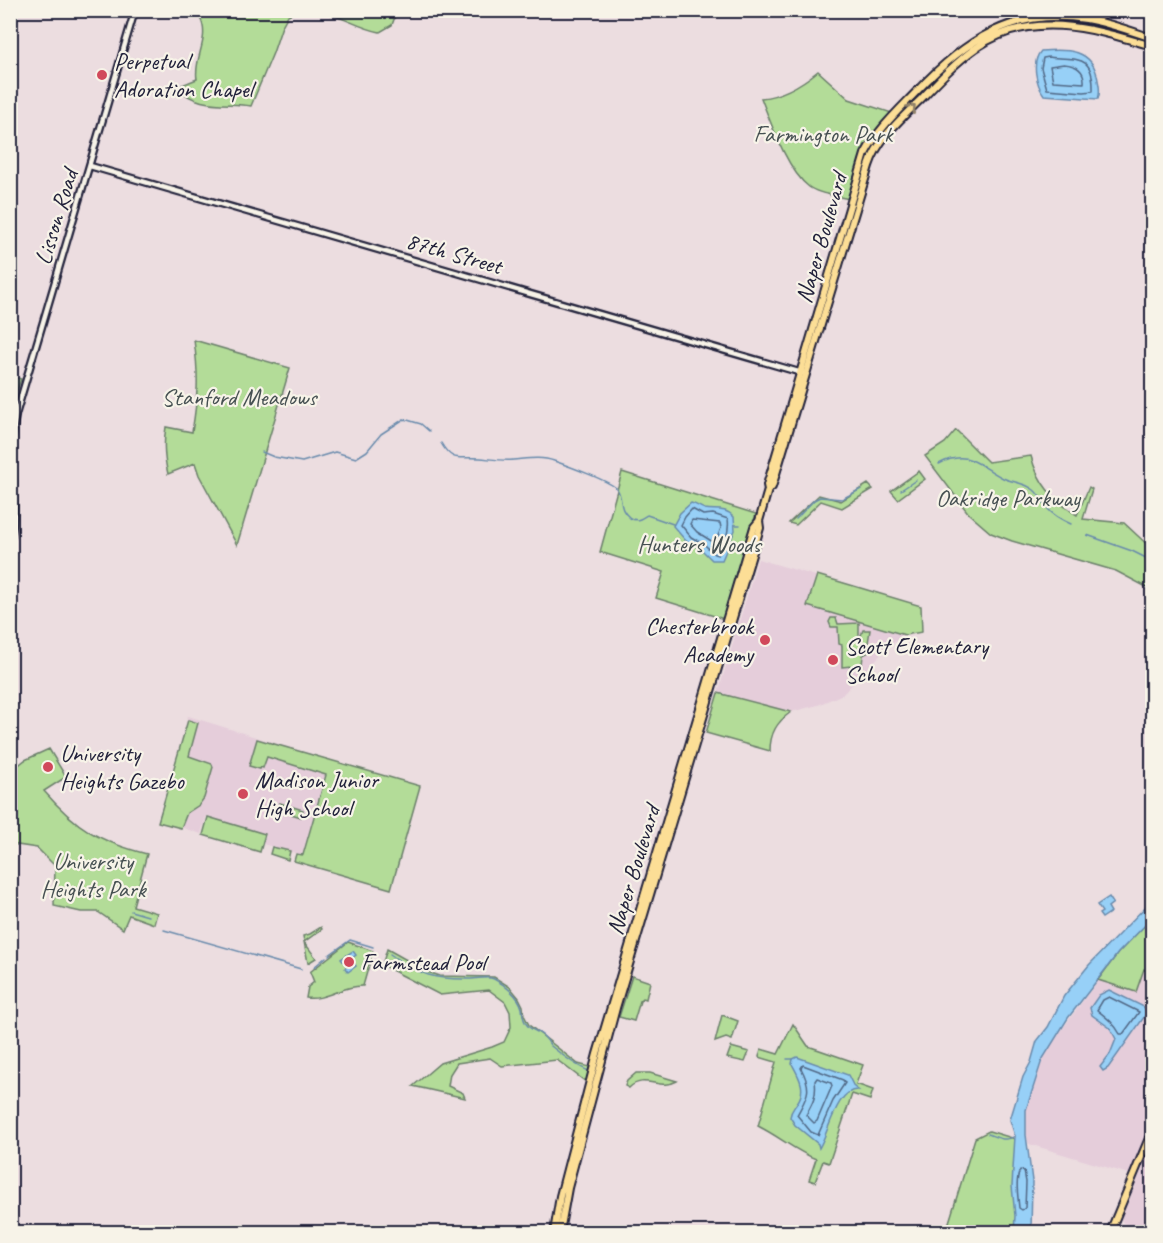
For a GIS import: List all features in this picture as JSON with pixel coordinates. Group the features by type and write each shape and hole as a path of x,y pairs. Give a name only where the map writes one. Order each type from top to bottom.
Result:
{"main road":[{"name":"Naper Boulevard","path":"804,374 865,154 883,127 946,61 985,34 1012,23 1035,18 1086,19 1152,38"},
{"name":"Naper Boulevard","path":"554,1233 563,1187 597,1054 754,527 759,521 768,490 767,485 872,157 888,133 949,70 988,41 1015,31 1043,25 1070,25 1152,46"},
{"name":"Naper Boulevard","path":"560,1233 568,1188 616,1008 757,539 759,521"},
{"path":"1110,1233 1152,1131"}],"street":[{"name":"Lisson Road","path":"10,542 15,505 11,459 12,430 135,10"},
{"name":"87th Street","path":"90,166 804,374"}],"shaded area":[{"name":"Scott Elementary School","path":"758,559 816,576 807,606 905,635 889,646 843,694 818,705 791,712 718,693"},
{"name":"Madison Junior High School","path":"188,716 330,760 302,855 263,844 266,835 206,817 201,834 159,820"},
{"path":"1144,969 1152,972 1152,1121 1129,1174 1029,1144 1026,1135 1026,1110 1045,1053 1098,980 1136,992"},
{"path":"1152,1145 1152,1232 1149,1232 1123,1223 1121,1219"}],"green space":[{"path":"397,10 392,25 380,32 315,11"},
{"path":"176,11 298,11 288,15 282,26 251,106 202,102 193,99 177,87 197,79 197,64 204,33 200,18"},
{"path":"1043,20 1094,24 1144,38 1088,26 1047,23 983,41 1021,24"},
{"path":"952,61 885,133 864,167 870,152 889,124 911,99"},
{"name":"Farmington Park","path":"818,71 849,99 892,113 875,133 864,152 849,199 817,191 801,179 780,146 761,98 791,89"},
{"name":"Stanford Meadows","path":"194,340 290,368 237,545 199,475 195,463 168,474 164,445 166,427 192,432 197,386"},
{"path":"10,376 21,379 12,404 10,404"},
{"name":"Oakridge Parkway","path":"956,430 988,462 1031,456 1042,483 1054,497 1077,515 1089,487 1092,489 1083,519 1124,523 1152,549 1152,590 1116,571 991,533 969,514 925,456 945,443"},
{"path":"919,471 925,479 898,499 891,491"},
{"name":"Hunters Woods","path":"622,472 756,514 724,619 656,598 664,572 600,552"},
{"path":"868,484 873,489 842,508 821,501 796,525 789,523 819,495 841,501"},
{"path":"817,575 921,606 922,632 905,635 807,606"},
{"path":"831,618 836,618 838,624 859,623 859,641 863,630 870,630 869,652 863,655 862,665 842,667 842,645 839,644 838,627 831,627 829,622"},
{"path":"718,693 791,712 775,728 770,751 706,733"},
{"path":"188,720 198,723 189,756 212,764 213,767 204,798 199,805 187,813 181,828 158,822"},
{"path":"257,739 420,786 391,889 294,861 296,854 303,855 326,775 267,757 263,768 249,766"},
{"name":"University Heights Park","path":"49,749 66,777 44,791 56,804 78,824 102,839 147,854 133,906 157,913 154,924 129,915 123,929 98,912 81,912 54,906 55,866 37,848 11,844 11,771 25,760"},
{"path":"280,803 303,810 301,817 278,810"},
{"path":"208,817 265,834 260,852 203,835"},
{"path":"272,847 290,851 288,860 270,854"},
{"path":"1152,918 1152,972 1144,969 1136,992 1098,980 1118,953"},
{"path":"321,927 322,929 304,942 303,936"},
{"path":"304,942 316,958 308,963"},
{"path":"348,942 373,951 363,986 320,997 306,998 308,987 314,982 310,972"},
{"path":"387,949 428,972 440,976 494,977 510,987 523,1006 529,1025 578,1064 590,1067 586,1082 557,1060 502,1066 490,1058 457,1063 450,1074 448,1086 463,1093 465,1098 413,1086 440,1063 504,1042 511,1027 510,1012 505,1002 489,990 440,995 382,965"},
{"path":"632,976 650,982 646,999 643,998 640,1001 634,1021 619,1017"},
{"path":"722,1015 738,1021 732,1040 726,1038 715,1042"},
{"path":"793,1024 808,1046 863,1065 856,1084 873,1090 870,1100 852,1094 829,1163 823,1161 815,1182 809,1180 816,1159 758,1126 776,1062 759,1057 761,1049 778,1054"},
{"path":"731,1047 749,1052 745,1062 727,1058"},
{"path":"636,1073 650,1073 677,1081 671,1084 640,1082 629,1088 625,1086"},
{"path":"989,1131 1019,1140 1023,1232 946,1232 975,1138"}],"water":[{"path":"1041,51 1069,51 1085,56 1095,69 1100,89 1098,99 1044,95 1035,67"},
{"path":"691,503 705,509 724,511 734,517 735,530 722,560 712,560 702,550 686,541 673,526 680,513"},
{"path":"1109,897 1113,903 1108,907 1111,912 1102,918 1099,914 1102,912 1097,905"},
{"path":"1152,900 1152,918 1118,953 1068,1018 1042,1060 1026,1110 1026,1135 1032,1181 1031,1232 1014,1232 1012,1186 1015,1136 1010,1120 1037,1041 1048,1027 1064,996 1089,965"},
{"name":"Farmstead Pool","path":"353,951 356,955 351,959 356,966 348,972 345,968 347,966 341,959"},
{"path":"1109,990 1144,1007 1147,1013 1108,1068 1103,1071 1100,1067 1110,1054 1116,1039 1110,1028 1092,1015 1090,1008 1099,995"},
{"path":"797,1057 848,1075 858,1090 851,1091 839,1103 819,1148 818,1144 795,1125 790,1117 800,1098 802,1088 792,1064 793,1059"}],"waterway":[{"path":"262,452 274,457 302,462 335,452 356,458 367,451 381,434 404,419 421,424 429,431"},
{"path":"441,443 449,454 458,458 549,459 613,486 619,493 623,511 630,518 637,520 647,515 673,524"},
{"path":"939,464 958,458 973,460 1003,478 1030,487 1050,511 1071,524"},
{"path":"901,490 916,480"},
{"path":"796,519 814,500 820,497 842,499 861,489"},
{"path":"735,525 740,525"},
{"path":"1087,535 1132,551 1152,561"},
{"path":"131,911 148,916"},
{"path":"164,930 301,969"},
{"path":"329,955 350,940 373,947"},
{"path":"390,954 428,975 459,979 489,978 498,981 518,999 524,1021 529,1027 543,1036 564,1057 589,1071"},
{"path":"314,967 326,957"},
{"path":"787,1059 793,1059"},
{"path":"988,1134 1005,1139 1015,1136"}],"place":[{"name":"Perpetual Adoration Chapel","path":"102,75"},
{"name":"Chesterbrook Academy","path":"765,640"},
{"name":"Scott Elementary School","path":"833,660"},
{"name":"University Heights Gazebo","path":"48,767"},
{"name":"Madison Junior High School","path":"243,794"},
{"name":"Farmstead Pool","path":"349,962"}]}
